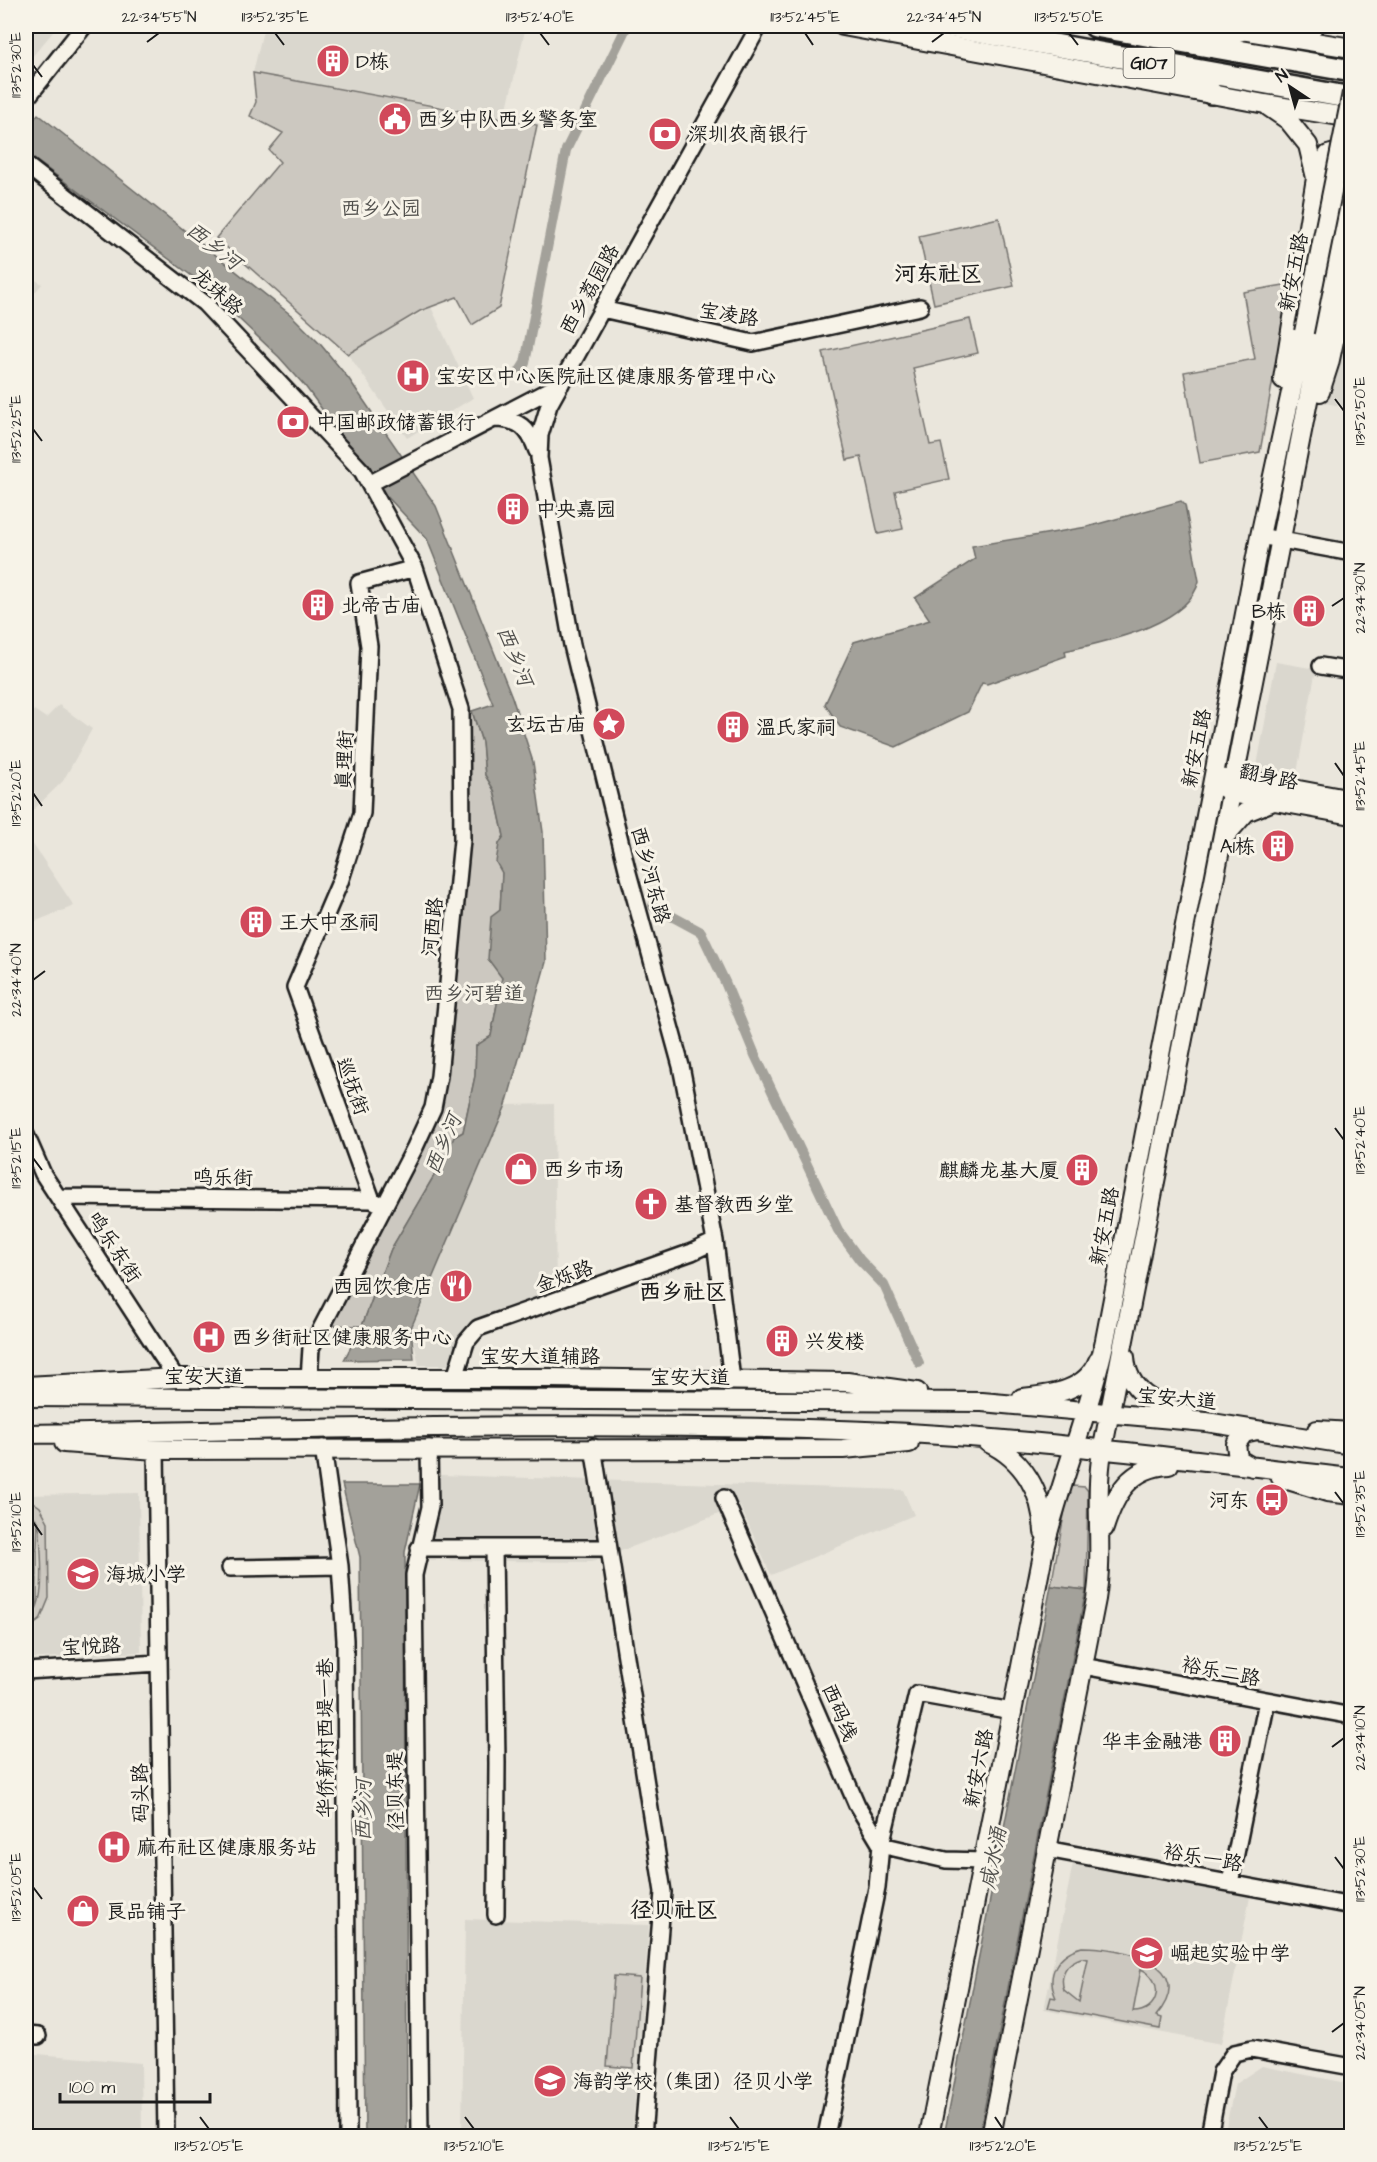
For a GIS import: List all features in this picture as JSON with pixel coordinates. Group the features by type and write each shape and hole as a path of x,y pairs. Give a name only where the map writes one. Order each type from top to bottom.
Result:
{"highway":[{"name":"G107","path":"947,26 1352,98"},
{"name":"G107","path":"1095,26 1352,72"},
{"path":"1159,37 1241,30"},
{"path":"1144,62 1211,93"}],"main road":[{"path":"843,26 1265,104 1352,117"},
{"path":"1218,26 1352,48"},
{"path":"1278,36 1314,26"},
{"name":"新安五路","path":"1109,1414 1296,462 1312,334 1352,93"},
{"path":"1265,104 1288,120 1303,138 1312,155 1316,178"},
{"path":"1276,456 1286,354 1316,178 1328,155 1342,151 1352,152"},
{"name":"新安五路","path":"1086,1412 1105,1340 1276,456 1312,334 1352,176"},
{"path":"1296,462 1329,364 1352,258"},
{"path":"1221,846 1231,826 1246,812 1276,794 1250,764 1243,743 1243,732"},
{"name":"翻身路","path":"1212,780 1276,794 1352,815"},
{"name":"翻身路","path":"1276,794 1352,800"},
{"path":"1125,1339 1128,1375 1136,1387 1166,1407 1206,1422"},
{"path":"982,1402 1046,1396 1075,1386 1086,1379 1095,1368 1105,1340"},
{"name":"宝安大道辅路","path":"26,1386 176,1378 732,1380 866,1384 982,1402"},
{"path":"469,1400 550,1378"},
{"name":"宝安大道","path":"26,1397 982,1402 1206,1422 1352,1445"},
{"name":"新安六路","path":"929,2136 1044,1549 1052,1513 1086,1412"},
{"path":"991,2136 1099,1583 1101,1538 1099,1478 1109,1414"},
{"path":"475,1448 563,1426"},
{"path":"26,1434 563,1426 840,1430 978,1438 1352,1478"},
{"path":"1352,1432 1258,1430 1244,1433 1236,1444 1238,1459 1251,1467 1301,1485 1352,1495"},
{"path":"26,1440 156,1450 594,1447 843,1449 978,1438 1005,1452 1029,1476 1035,1487 1042,1515 1044,1549"},
{"path":"1101,1538 1114,1500 1135,1475 1156,1466 1207,1462"}],"street":[{"path":"26,99 84,26"},
{"name":"西乡荔园路","path":"561,384 759,26"},
{"name":"龙珠路","path":"26,165 204,303 365,477"},
{"name":"宝凌路","path":"602,309 753,343 920,307"},
{"path":"365,477 417,459 561,384"},
{"name":"西乡河东路","path":"561,384 545,417 540,435 539,458 572,645 627,869 681,1066 715,1241 732,1380"},
{"path":"494,419 512,420 524,426 539,458"},
{"name":"河西路","path":"309,1379 311,1347 379,1203 433,1108 462,840 461,709 415,568 365,477"},
{"path":"1260,536 1352,553"},
{"name":"真理街","path":"295,987 340,882 362,813 369,646 359,583 415,568"},
{"path":"1321,666 1352,671"},
{"name":"巡抚街","path":"295,987 379,1203"},
{"name":"鸣乐东街","path":"26,1135 43,1174 176,1378"},
{"name":"鸣乐街","path":"58,1197 379,1203"},
{"name":"金烁路","path":"455,1378 466,1342 478,1328 692,1252 715,1241"},
{"path":"594,1447 663,1892 643,2136"},
{"name":"华侨新村西堤一巷","path":"323,1448 340,1566 345,1640 348,2136"},
{"name":"径贝东堤","path":"420,2136 414,1575 430,1507 426,1448"},
{"name":"码头路","path":"156,1450 166,2136"},
{"name":"西码线","path":"724,1498 857,1805 881,1845"},
{"path":"419,1548 609,1548"},
{"path":"494,1548 497,1763 496,1915"},
{"path":"230,1568 340,1566"},
{"name":"宝悦路","path":"26,1671 159,1663"},
{"name":"裕乐二路","path":"1083,1666 1352,1716"},
{"path":"826,2136 877,1888 881,1845 917,1694 1012,1711"},
{"path":"1230,1883 1267,1701"},
{"path":"881,1845 946,1860 982,1861"},
{"name":"裕乐一路","path":"1046,1849 1352,1906"},
{"path":"1209,2136 1221,2072 1234,2053 1252,2049 1352,2067"}],"shaded area":[{"path":"26,26 58,26 26,64"},
{"path":"264,26 526,26 505,117 253,73"},
{"path":"26,274 42,284 26,303"},
{"path":"1351,288 1351,408 1325,403"},
{"name":"宝安区中心医院社区健康服务管理中心","path":"431,307 473,398 407,438 348,354"},
{"path":"1276,662 1316,669 1296,778 1256,771"},
{"path":"59,705 92,729 63,781 26,817 26,722 34,710 46,718"},
{"path":"26,834 74,906 26,925"},
{"path":"554,1104 556,1295 475,1323 465,1331 453,1365 419,1365 411,1328 506,1105"},
{"path":"440,1475 903,1490 914,1515 771,1575 740,1506 592,1562 429,1560"},
{"name":"海城小学","path":"139,1493 141,1652 26,1659 26,1495"},
{"name":"崛起实验中学","path":"1073,1863 1250,1897 1221,2044 1044,2010"},
{"name":"海韵学校（集团）径贝小学","path":"465,1919 649,1925 632,2136 462,2135"},
{"path":"26,2053 141,2063 142,2136 26,2136"},
{"path":"1262,2066 1351,2084 1351,2136 1224,2136 1235,2084"}],"green space":[{"name":"西乡公园","path":"253,73 537,125 499,308 472,325 457,297 420,311 348,354 216,238 280,162 269,150 283,133 250,116 256,102"},
{"path":"999,218 1014,286 934,304 919,236"},
{"path":"1290,284 1260,452 1200,463 1184,372 1255,359 1243,292"},
{"path":"970,319 978,353 913,368 930,445 941,443 949,479 895,491 903,529 878,534 861,457 847,460 823,352"},
{"name":"西乡河碧道","path":"472,711 482,742 485,775 494,790 504,836 499,844 502,873 500,910 502,978 491,1036 476,1046 475,1076 463,1132 454,1137 448,1152 391,1249 362,1326 327,1325 438,1106 466,713"},
{"path":"1072,1486 1085,1487 1088,1491 1086,1590 1051,1586 1069,1488"},
{"path":"27,1498 40,1507 48,1522 49,1598 40,1620 26,1630 26,1621 38,1604 42,1580 38,1522 37,1548 26,1548 26,1521 38,1521 26,1508"},
{"path":"26,1550 37,1550 37,1576 26,1576"},
{"path":"26,1578 37,1578 37,1605 26,1605"},
{"path":"1082,1947 1116,1950 1150,1962 1162,1971 1169,1983 1167,1998 1156,2016 1162,2018 1160,2029 1048,2008 1051,1997 1056,1998 1052,1981 1056,1966 1060,1959","holes":["1081,1958 1088,1959 1079,2002 1064,1990 1062,1979 1068,1966","1141,1969 1154,1980 1156,1995 1149,2007 1133,2012"]},
{"path":"614,1976 640,1978 633,2068 607,2066"}],"water":[{"path":"38,114 291,315 321,345 349,379 436,506 512,697 533,762 543,832 546,962 506,1105 411,1328 414,1359 344,1360 362,1326 391,1249 448,1152 454,1137 463,1132 475,1076 476,1046 491,1036 502,978 488,959 491,917 500,910 502,873 496,862 499,844 504,836 494,790 485,775 482,742 472,711 493,704 427,539 382,491 305,386 279,357 200,282 26,153 26,129"},
{"path":"1181,501 1185,505 1199,581 1192,597 1179,610 1162,621 1121,637 1065,651 1066,656 987,684 982,683 968,712 896,747 840,727 825,704 854,642 930,620 915,598 975,559 972,546 1087,527"},
{"name":"西乡河","path":"342,1484 420,1484 405,1552 407,2136 365,2136 360,1557"},
{"path":"1051,1586 1086,1590 979,2136 944,2136"}],"waterway":[{"path":"520,371 525,363 566,150 627,26"},
{"path":"653,906 701,932 725,982 755,1055 838,1230 860,1260 884,1285 919,1363"}],"place":[{"name":"D栋","path":"333,61"},
{"name":"西乡中队西乡警务室","path":"395,119"},
{"name":"深圳农商银行","path":"665,134"},
{"name":"宝安区中心医院社区健康服务管理中心","path":"413,376"},
{"name":"中国邮政储蓄银行","path":"293,422"},
{"name":"中央嘉园","path":"513,509"},
{"name":"北帝古庙","path":"318,605"},
{"name":"B栋","path":"1309,611"},
{"name":"玄坛古庙","path":"609,724"},
{"name":"温氏家祠","path":"733,727"},
{"name":"A1栋","path":"1278,846"},
{"name":"王大中丞祠","path":"256,922"},
{"name":"西乡市场","path":"521,1169"},
{"name":"麒麟龙基大厦","path":"1082,1170"},
{"name":"基督教西乡堂","path":"651,1204"},
{"name":"西园饮食店","path":"456,1286"},
{"name":"西乡街社区健康服务中心","path":"209,1337"},
{"name":"兴发楼","path":"782,1341"},
{"name":"河东","path":"1272,1500"},
{"name":"海城小学","path":"83,1574"},
{"name":"华丰金融港","path":"1225,1741"},
{"name":"麻布社区健康服务站","path":"114,1847"},
{"name":"良品铺子","path":"83,1911"},
{"name":"崛起实验中学","path":"1147,1953"},
{"name":"海韵学校（集团）径贝小学","path":"550,2081"}],"district":[{"name":"河东社区","path":"938,273"},
{"name":"西乡社区","path":"683,1291"},
{"name":"径贝社区","path":"674,1909"}],"water label":[{"name":"咸水涌","path":"993,1858"}]}
